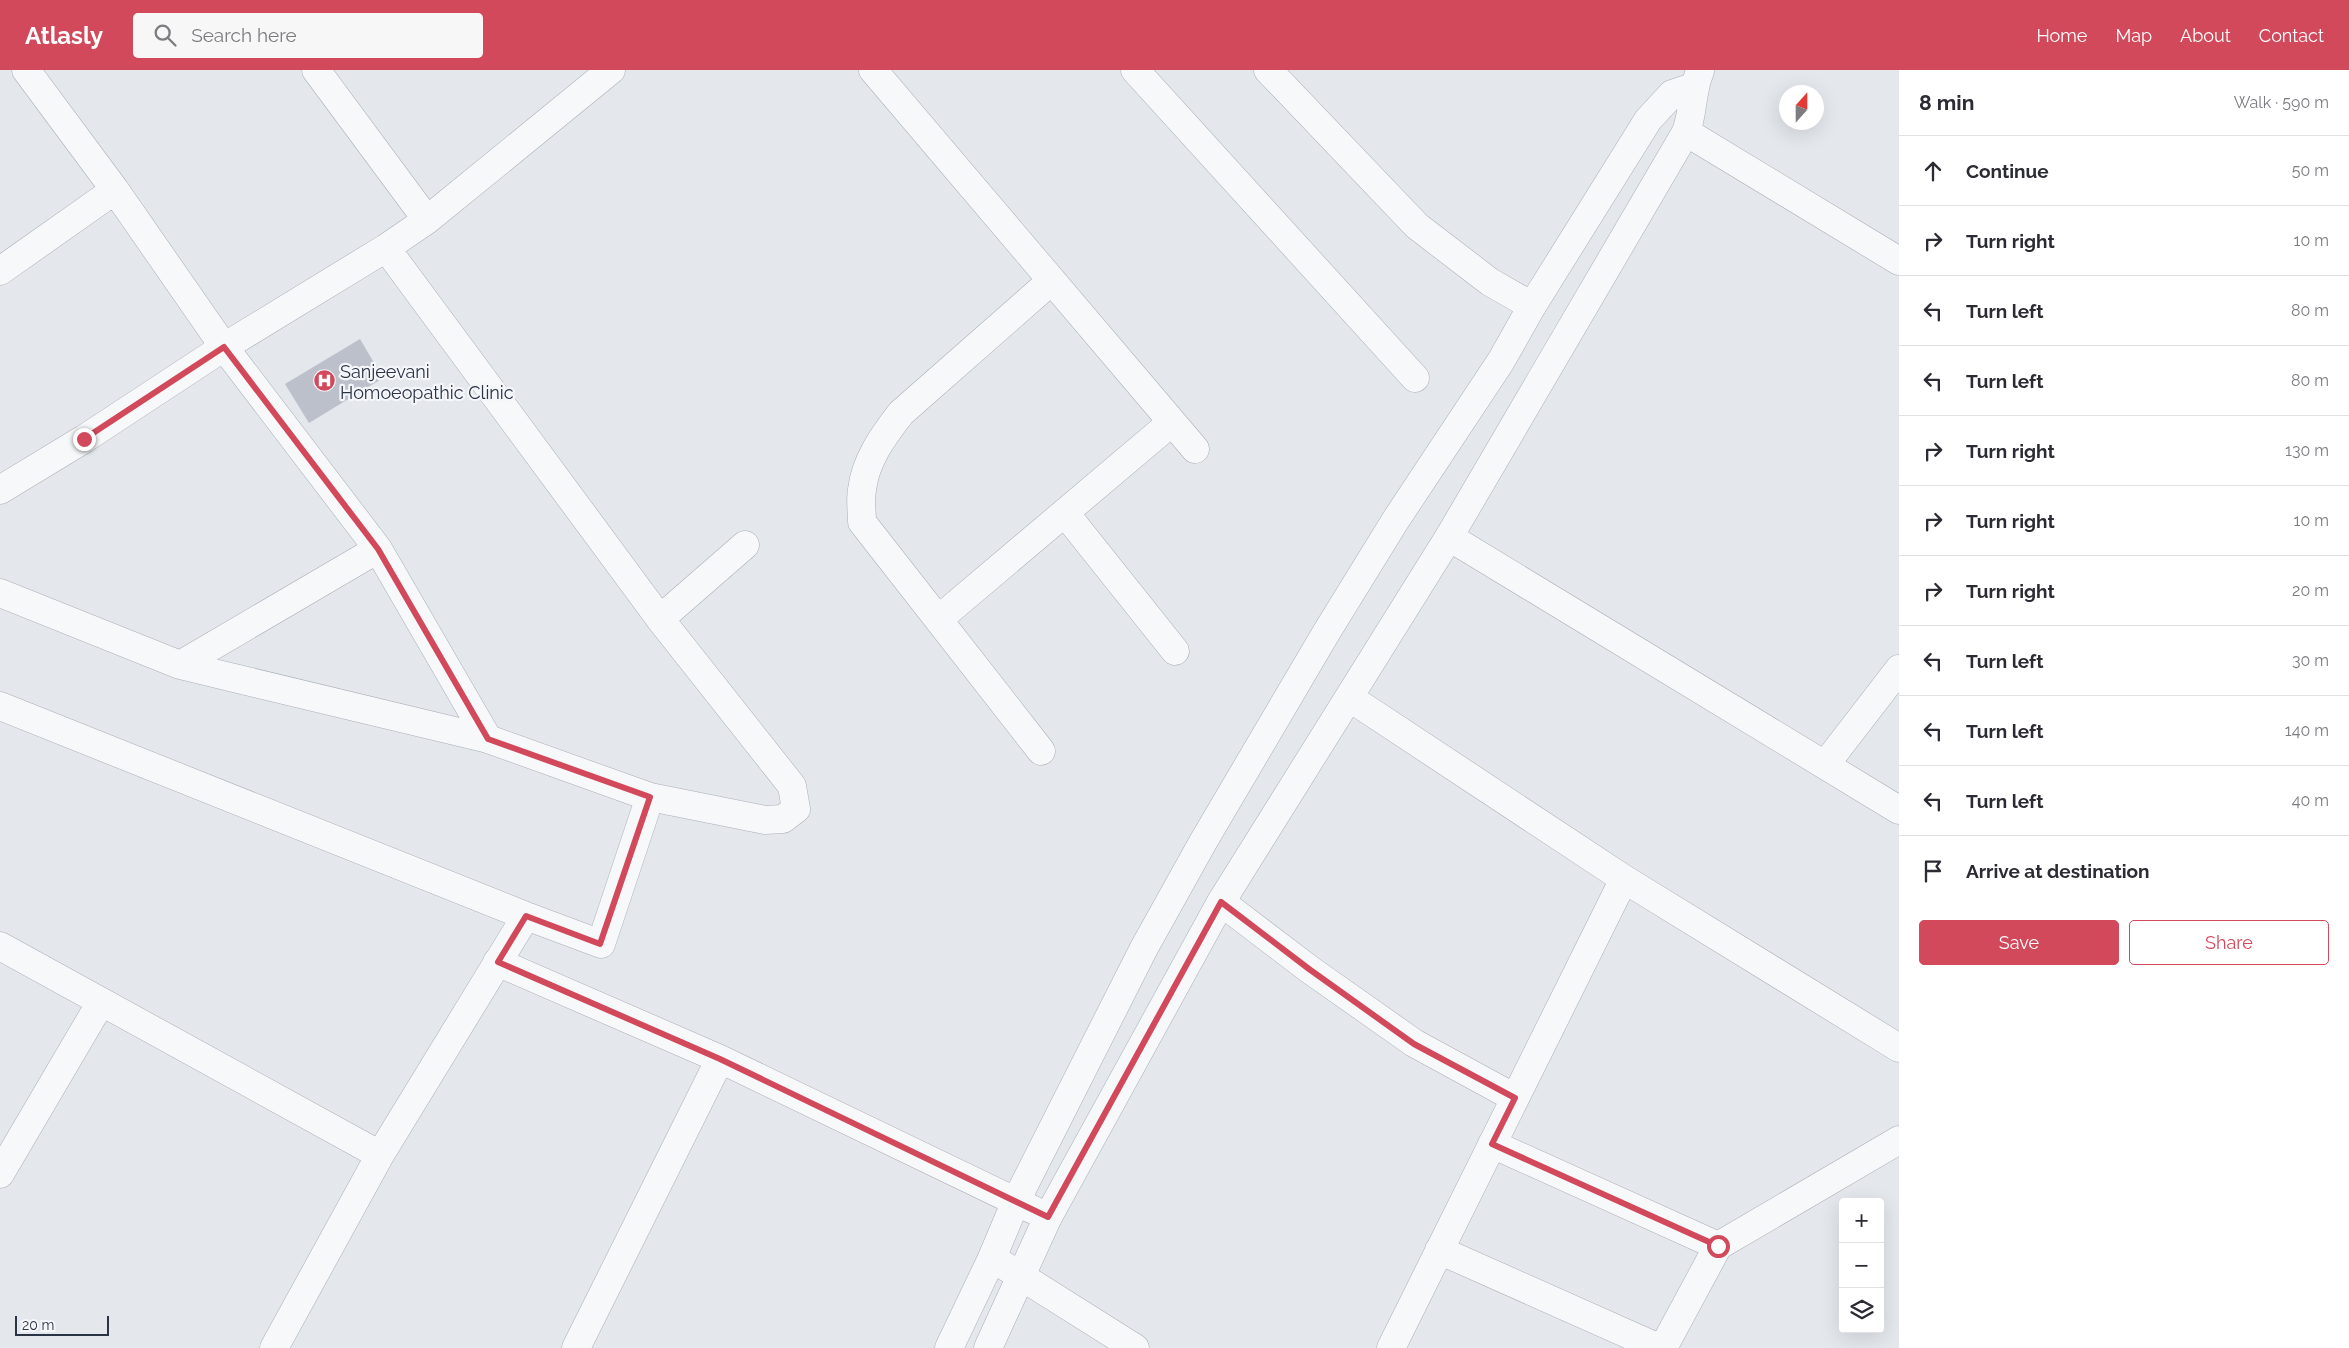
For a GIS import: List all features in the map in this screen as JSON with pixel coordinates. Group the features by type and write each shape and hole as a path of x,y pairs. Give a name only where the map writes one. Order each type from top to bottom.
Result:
{"street":[{"path":"26,70 115,190 224,347 378,549 488,739"},
{"path":"316,70 427,220"},
{"path":"0,490 84,439 224,347 386,248 427,220 611,70"},
{"path":"873,70 1195,449"},
{"path":"1135,70 1415,378"},
{"path":"1268,70 1392,203 1417,226 1490,282 1532,306"},
{"path":"988,1348 1048,1217 1221,902 1449,537 1686,132 1691,118 1697,78"},
{"path":"948,1348 992,1258 1016,1201 1144,948 1203,842 1326,633 1396,521 1501,362 1532,306 1648,120 1672,94 1697,78"},
{"path":"1686,132 1899,261"},
{"path":"0,271 115,190"},
{"path":"0,593 180,665 488,739 650,797 766,820 783,819 796,809 792,786 660,618 386,248"},
{"path":"1042,750 940,618 862,522 862,490 868,465 882,438 900,413 1051,281"},
{"path":"940,618 1172,422"},
{"path":"1065,512 1175,651"},
{"path":"1449,537 1899,810"},
{"path":"660,618 745,545"},
{"path":"180,665 378,549"},
{"path":"1825,765 1899,670"},
{"path":"1350,698 1624,879 1899,1048"},
{"path":"0,706 600,944 650,797"},
{"path":"1391,1348 1624,879"},
{"path":"1221,902 1309,969 1414,1044 1515,1098"},
{"path":"274,1348 380,1155 526,916"},
{"path":"0,946 380,1155"},
{"path":"498,962 720,1059 1048,1217"},
{"path":"0,1174 101,1002"},
{"path":"576,1348 720,1059"},
{"path":"1663,1348 1718,1246 1899,1140"},
{"path":"1492,1144 1718,1246"},
{"path":"1439,1250 1659,1348"},
{"path":"992,1258 1135,1348"}],"building":[{"path":"360,339 383,378 309,423 285,384"}],"place":[{"name":"Sanjeevani Homoeopathic Clinic","path":"324,381"}],"route":[{"path":"84,439 224,347 378,549 488,739 650,797 600,944 526,916 498,962 720,1059 1048,1217 1221,902 1309,969 1414,1044 1515,1098 1492,1144 1718,1246"}]}
